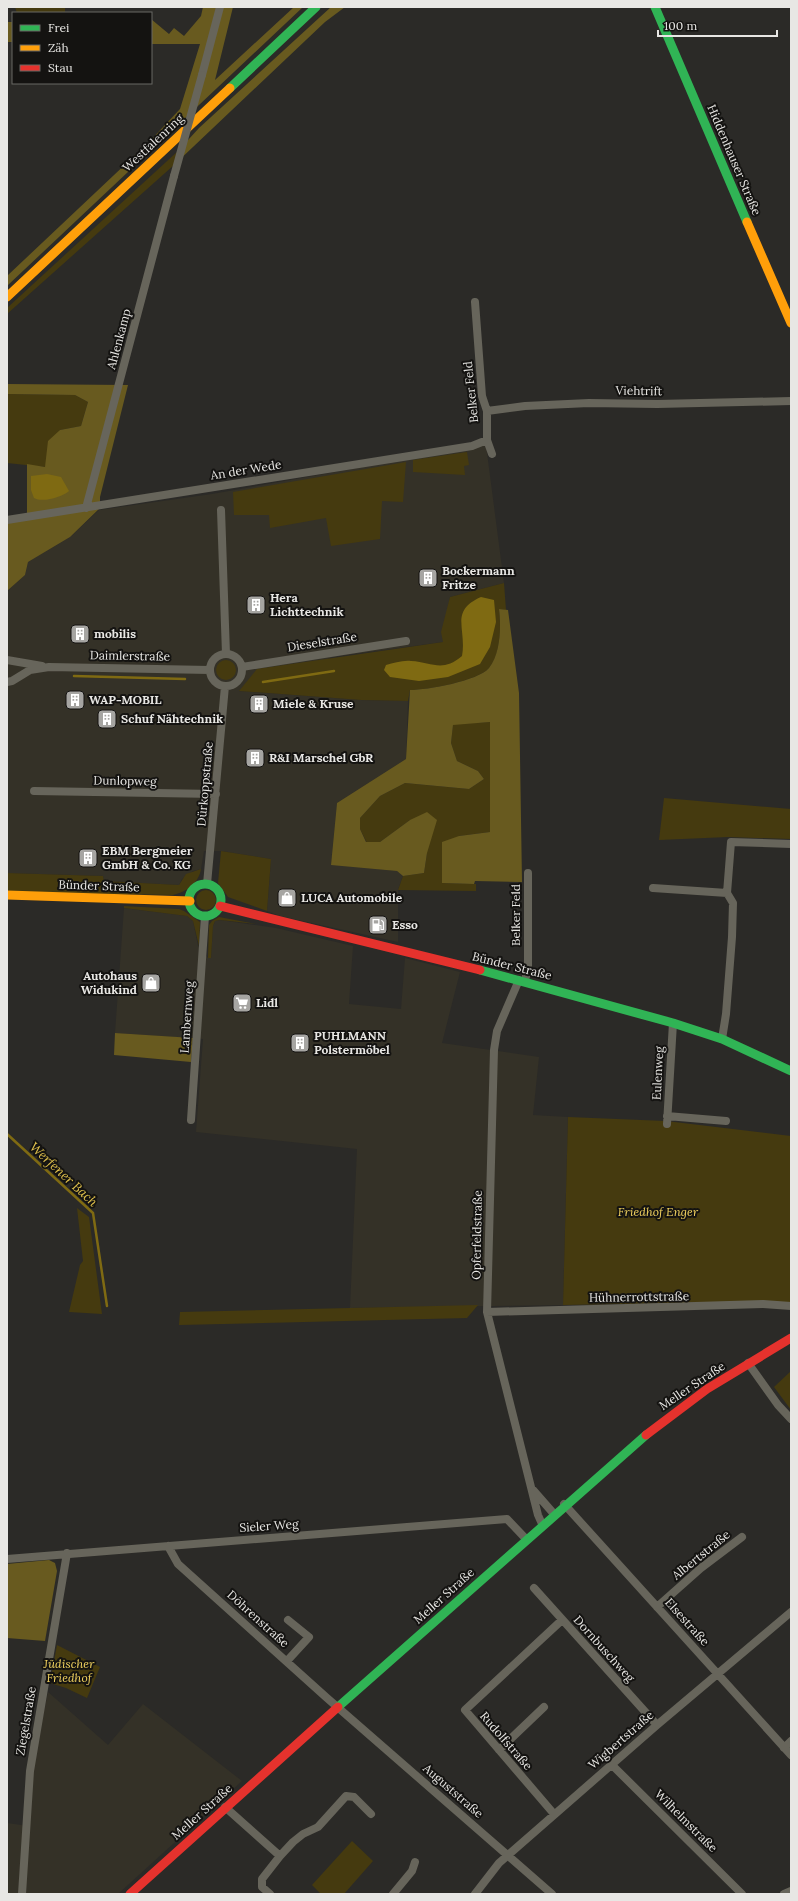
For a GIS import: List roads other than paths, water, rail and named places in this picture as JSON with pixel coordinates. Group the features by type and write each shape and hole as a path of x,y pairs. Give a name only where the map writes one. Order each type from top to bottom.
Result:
{"main road":[{"name":"Westfalenring","path":"7,297 316,7"},
{"name":"Hiddenhauser Straße","path":"656,7 791,323"},
{"path":"207,884 212,885 221,896 220,906 214,913 205,916 193,910 190,896 197,887 207,884"},
{"name":"Bünder Straße","path":"7,895 190,901"},
{"name":"Bünder Straße","path":"220,906 522,981 673,1023 722,1039 791,1071"},
{"name":"Meller Straße","path":"130,1894 225,1807 564,1504 637,1441 707,1389 791,1338"}],"street":[{"name":"Ahlenkamp","path":"86,508 220,7"},
{"name":"Belker Feld","path":"475,302 482,396 487,411 488,440 492,454"},
{"name":"Viehtrift","path":"487,411 525,406 589,403 657,404 791,401"},
{"name":"An der Wede","path":"7,520 472,446 488,440"},
{"path":"221,510 226,654"},
{"name":"Dieselstraße","path":"242,667 406,641"},
{"path":"226,654 234,656 242,667 242,672 238,681 234,684 225,686 213,679 210,670 213,661 217,657 226,654"},
{"name":"Daimlerstraße","path":"7,660 49,667 210,670"},
{"name":"Daimlerstraße","path":"7,682 12,681 30,670 49,667"},
{"name":"Dürkoppstraße","path":"207,884 225,686"},
{"name":"Dunlopweg","path":"34,791 216,794"},
{"path":"722,1039 726,1014 732,937 733,904 727,893 731,842 791,844"},
{"name":"Belker Feld","path":"522,981 528,967 528,873"},
{"path":"653,888 727,893"},
{"name":"Lambernweg","path":"191,1120 205,916"},
{"name":"Opferfeldstraße","path":"522,981 497,1031 494,1050 487,1312 538,1516 542,1524"},
{"name":"Eulenweg","path":"673,1023 667,1120 726,1121"},
{"name":"Hühnerrottstraße","path":"487,1312 763,1304 791,1306"},
{"path":"748,1363 778,1405 791,1420"},
{"name":"Opferfeldstraße","path":"532,1489 554,1514"},
{"name":"Elsestraße","path":"564,1504 791,1756"},
{"name":"Sieler Weg","path":"7,1559 507,1519 526,1538"},
{"name":"Albertstraße","path":"657,1607 701,1568 742,1537"},
{"name":"Döhrenstraße","path":"168,1546 178,1564 327,1698 338,1706"},
{"name":"Ziegelstraße","path":"22,1894 30,1771 68,1553"},
{"name":"Dornbuschweg","path":"534,1588 657,1725"},
{"name":"Wigbertstraße","path":"475,1894 499,1863 657,1725 791,1612"},
{"path":"287,1661 309,1637 288,1620"},
{"name":"Rudolfstraße","path":"554,1814 465,1710 562,1620"},
{"name":"Auguststraße","path":"338,1706 552,1894"},
{"path":"499,1750 544,1707"},
{"path":"784,1748 791,1741"},
{"name":"Wilhelmstraße","path":"612,1765 742,1894"},
{"path":"270,1894 262,1887 262,1879 293,1842 303,1834 318,1827 346,1796 354,1797 371,1814"},
{"path":"225,1807 280,1856"},
{"path":"393,1894 412,1872 415,1862"},
{"path":"784,1894 791,1891"}],"waterway":[{"path":"263,682 334,671"},
{"path":"74,676 185,679"},
{"name":"Werfener Bach","path":"7,1134 93,1213 107,1306"}],"place":[{"name":"Bockermann Fritze","path":"428,578"},
{"name":"Hera Lichttechnik","path":"256,605"},
{"name":"mobilis","path":"80,634"},
{"name":"WAP-MOBIL","path":"75,700"},
{"name":"Miele & Kruse","path":"259,704"},
{"name":"Schuf Nähtechnik","path":"107,719"},
{"name":"R&I Marschel GbR","path":"255,758"},
{"name":"EBM Bergmeier GmbH & Co. KG","path":"88,858"},
{"name":"LUCA Automobile","path":"287,898"},
{"name":"Esso","path":"378,925"},
{"name":"Autohaus Widukind","path":"151,983"},
{"name":"Lidl","path":"242,1003"},
{"name":"PUHLMANN Polstermöbel","path":"300,1043"}],"park label":[{"name":"Friedhof Enger","path":"658,1212"},
{"name":"Jüdischer Friedhof","path":"69,1671"}]}
